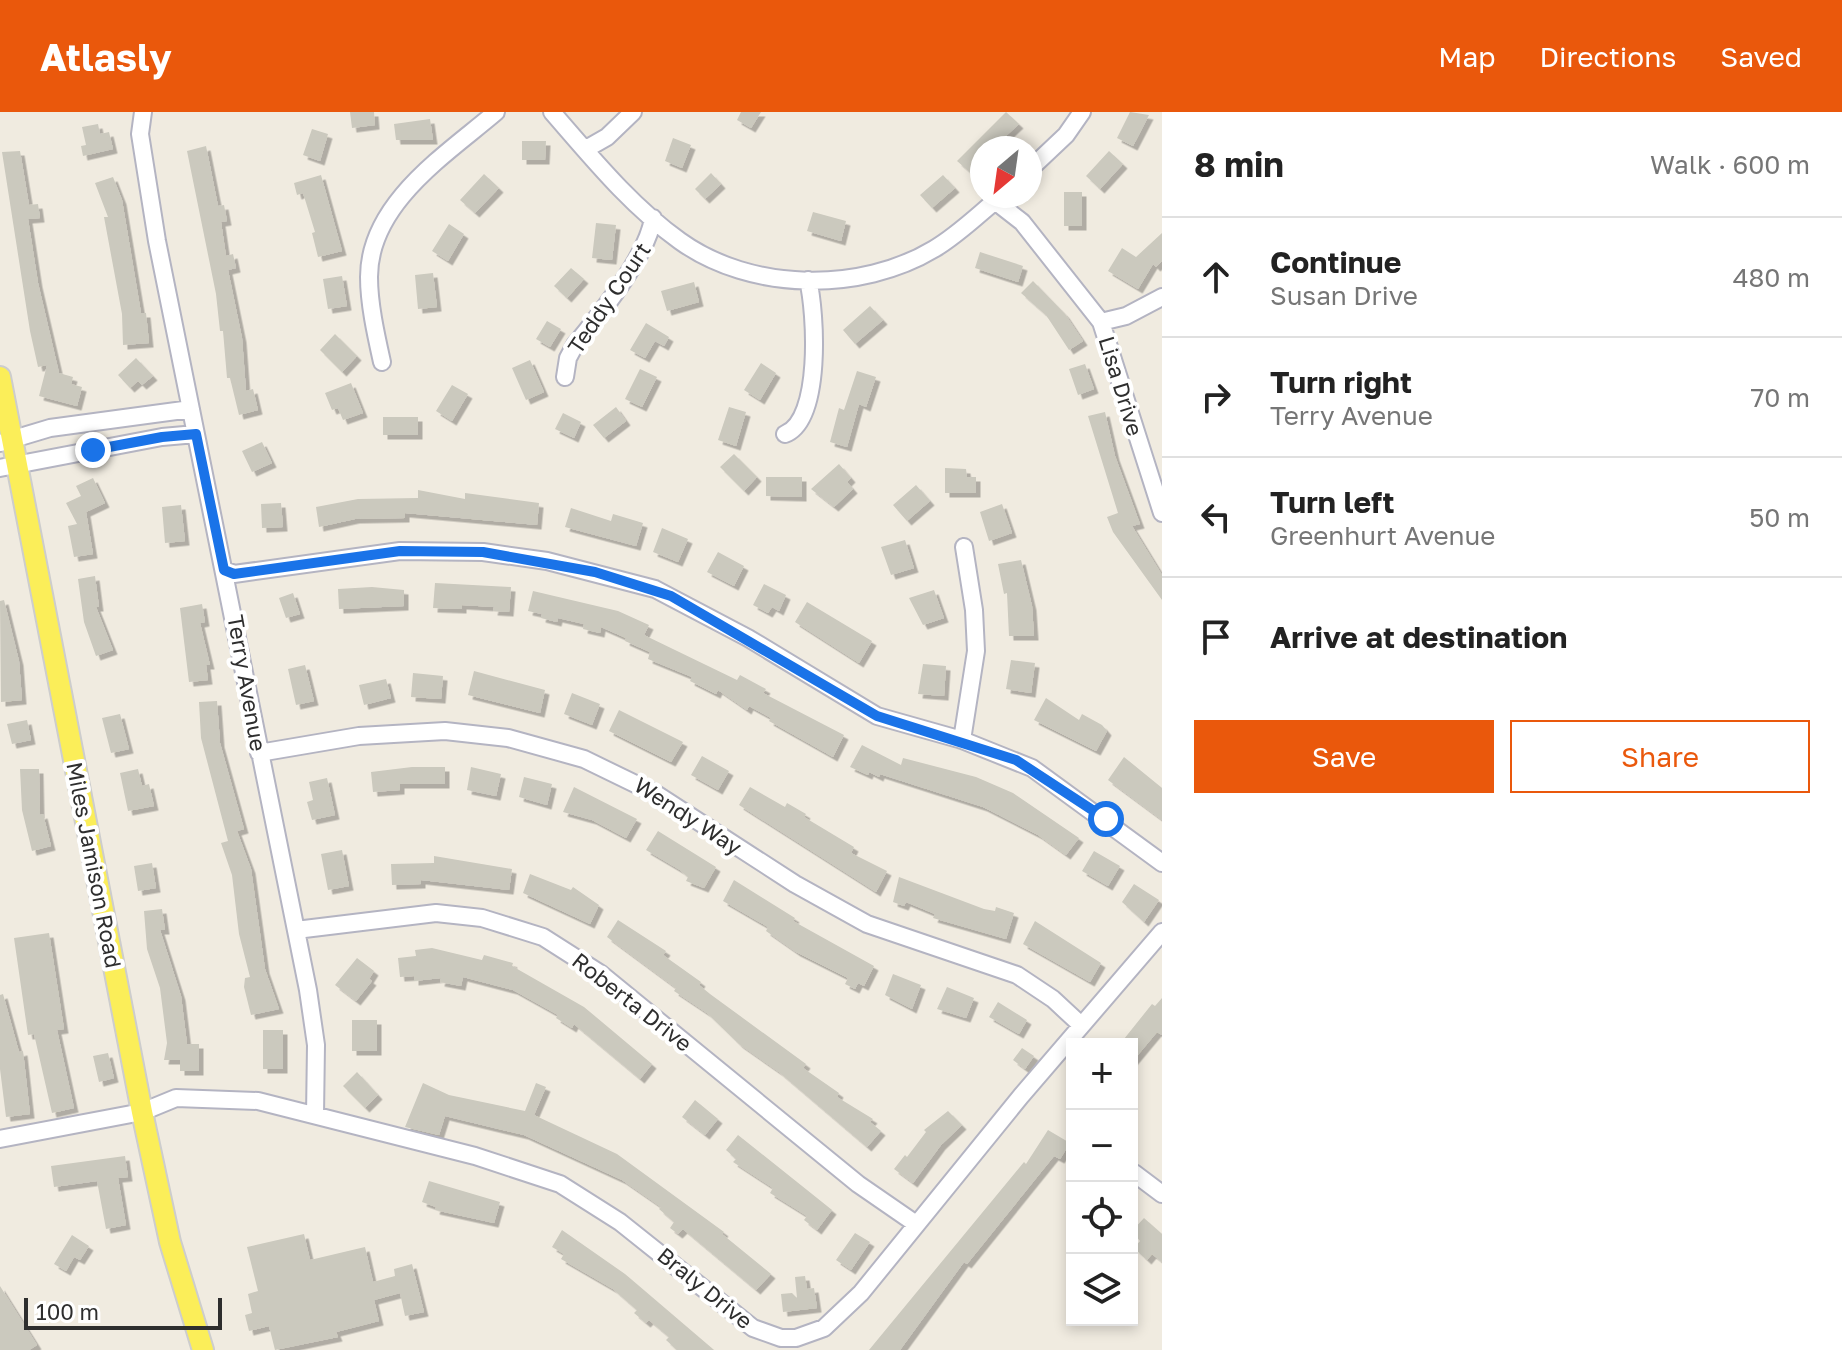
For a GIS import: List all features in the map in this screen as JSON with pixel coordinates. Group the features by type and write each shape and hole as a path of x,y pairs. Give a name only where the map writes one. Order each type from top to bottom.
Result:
{"main road":[{"name":"Miles Jamison Road","path":"0,377 9,466 142,1112 170,1242 203,1350"}],"street":[{"name":"Terry Avenue","path":"143,112 140,134 146,176 296,930 316,1045 315,1115"},
{"path":"382,362 369,277 379,229 398,201 422,177 496,112"},
{"path":"552,112 613,183 653,218 682,243 730,266 808,280 861,276 899,266 934,249 985,208"},
{"path":"586,149 607,137 633,112"},
{"path":"1042,158 1066,135 1082,112"},
{"name":"Lisa Drive","path":"1008,208 1101,322 1162,513"},
{"name":"Teddy Court","path":"565,377 564,370 575,345 649,240 653,218"},
{"path":"785,434 801,422 809,402 813,316 808,280"},
{"path":"1101,322 1126,316 1162,297"},
{"path":"6,442 50,428 191,409"},
{"path":"9,466 162,437 196,434"},
{"path":"962,740 976,651 974,610 964,547"},
{"path":"224,570 234,574 400,551 483,552 583,569 671,596 877,716 962,740 1032,768 1162,863"},
{"name":"Wendy Way","path":"259,753 359,736 445,731 508,738 584,759 638,783 795,884 867,924 1017,975 1053,999 1081,1025"},
{"name":"Roberta Drive","path":"296,930 436,913 482,918 543,937 601,974 858,1184 916,1224"},
{"name":"Braly Drive","path":"0,1139 142,1112 166,1100 194,1097 258,1101 475,1156 560,1184 620,1222 753,1328 797,1344 837,1319 1162,932"},
{"path":"1138,1176 1162,1194"}],"building":[{"path":"350,112 374,112 375,125 352,128"},
{"path":"741,112 761,112 751,128 737,120"},
{"path":"1006,112 1019,124 1006,136 982,136"},
{"path":"1130,112 1149,115 1133,146 1117,138"},
{"path":"430,119 433,140 396,140 394,124"},
{"path":"98,124 100,134 109,132 113,149 83,156 81,146 86,145 82,127"},
{"path":"312,129 328,134 320,161 303,155"},
{"path":"673,138 691,145 682,168 665,161"},
{"path":"522,141 546,141 545,160 522,160"},
{"path":"206,146 218,206 224,205 227,221 221,222 226,256 233,254 236,268 228,270 242,338 246,391 253,389 258,410 239,415 230,378 227,378 223,331 220,331 216,294 187,151"},
{"path":"970,148 970,172 957,161"},
{"path":"20,151 29,205 38,204 40,218 28,219 38,283 59,373 73,377 71,384 82,387 77,406 39,396 47,365 38,367 30,331 2,152"},
{"path":"1109,151 1123,164 1100,189 1086,176"},
{"path":"711,173 721,184 705,199 695,189"},
{"path":"484,174 499,188 475,213 460,200"},
{"path":"321,175 342,251 318,257 312,233 315,232 303,193 297,195 294,183"},
{"path":"943,175 955,188 932,208 920,195"},
{"path":"113,177 122,200 141,313 146,313 149,343 123,345 122,314 104,217 108,217 95,183"},
{"path":"1064,192 1082,192 1082,226 1064,226"},
{"path":"813,212 846,221 841,241 807,231"},
{"path":"596,223 616,225 612,260 592,258"},
{"path":"449,224 464,234 448,261 432,251"},
{"path":"1162,233 1162,261 1156,267 1153,264 1138,289 1108,271 1122,248 1136,257"},
{"path":"980,252 1023,266 1018,282 975,268"},
{"path":"571,268 584,279 567,298 554,286"},
{"path":"433,273 437,307 418,309 415,275"},
{"path":"342,276 347,306 328,309 323,279"},
{"path":"1033,281 1065,314 1083,341 1069,350 1046,315 1021,293"},
{"path":"694,282 699,302 667,311 661,291"},
{"path":"870,306 883,320 855,344 843,330"},
{"path":"547,321 561,329 550,347 536,339"},
{"path":"646,323 669,337 664,346 655,341 645,358 630,350"},
{"path":"335,334 357,356 342,372 320,350"},
{"path":"136,358 153,376 142,385 138,381 130,388 118,375"},
{"path":"530,360 544,392 526,400 512,368"},
{"path":"761,363 776,373 760,400 744,390"},
{"path":"1085,364 1094,389 1078,395 1069,369"},
{"path":"640,369 657,377 642,407 625,399"},
{"path":"857,371 876,377 866,407 859,404 847,447 830,442 839,408 844,410"},
{"path":"351,383 363,413 343,420 338,408 332,410 325,393"},
{"path":"452,385 468,394 452,421 436,411"},
{"path":"616,407 626,421 604,438 593,425"},
{"path":"729,407 746,412 736,446 718,440"},
{"path":"1105,412 1115,456 1140,524 1132,526 1162,575 1162,600 1113,532 1107,517 1118,513 1088,416"},
{"path":"563,413 581,422 574,438 555,429"},
{"path":"383,417 418,417 418,435 383,435"},
{"path":"262,442 272,463 252,472 242,451"},
{"path":"734,454 757,477 744,491 720,467"},
{"path":"839,464 851,478 847,482 853,489 834,507 811,489"},
{"path":"945,468 966,469 967,477 976,477 976,493 945,493"},
{"path":"766,477 802,477 802,497 766,496"},
{"path":"93,478 105,503 86,512 93,554 74,557 68,526 77,524 66,503 81,496 76,486"},
{"path":"916,485 930,501 907,521 893,505"},
{"path":"418,490 465,499 465,493 539,503 537,525 405,513 405,518 355,519 319,527 316,507 358,499 418,498"},
{"path":"281,503 283,527 262,528 261,504"},
{"path":"1002,504 1012,533 989,541 980,512"},
{"path":"181,505 185,541 165,543 162,507"},
{"path":"571,508 611,521 613,514 643,523 636,546 565,527"},
{"path":"662,528 688,539 678,562 653,552"},
{"path":"905,540 914,568 891,575 881,547"},
{"path":"718,552 744,566 734,586 707,572"},
{"path":"1021,560 1032,606 1034,636 1009,636 1007,593 1004,594 998,564"},
{"path":"95,576 99,607 96,607 113,650 96,656 84,622 78,579"},
{"path":"435,583 511,587 509,612 493,611 494,607 462,605 462,609 433,608"},
{"path":"764,584 786,595 779,611 772,607 768,613 753,605"},
{"path":"372,587 404,590 404,606 339,609 338,589"},
{"path":"934,590 944,618 923,625 909,598"},
{"path":"533,591 618,611 649,625 644,635 737,680 740,675 766,689 763,693 844,735 833,757 769,721 771,718 749,706 747,710 718,690 716,694 690,681 692,677 648,659 650,652 625,641 626,638 601,627 600,633 583,629 584,624 558,618 557,622 528,611"},
{"path":"293,593 300,614 286,618 279,598"},
{"path":"4,600 19,661 22,700 1,702 0,601"},
{"path":"807,602 872,641 859,663 795,622"},
{"path":"202,604 205,622 200,623 210,665 206,665 208,680 189,682 180,608"},
{"path":"1011,660 1035,663 1031,693 1006,689"},
{"path":"923,664 946,666 944,696 918,694"},
{"path":"305,665 314,701 296,705 288,669"},
{"path":"474,671 545,690 540,713 468,695"},
{"path":"413,673 443,676 441,699 411,697"},
{"path":"386,679 391,698 364,705 359,685"},
{"path":"572,693 600,704 592,725 564,714"},
{"path":"1046,698 1079,720 1082,714 1102,725 1107,731 1096,751 1034,720"},
{"path":"217,701 220,743 244,829 237,831 251,869 265,969 279,1009 251,1015 244,987 245,978 250,977 239,934 232,875 221,843 228,841 201,738 199,702"},
{"path":"619,710 683,742 671,762 609,731"},
{"path":"120,714 129,749 111,753 102,718"},
{"path":"27,720 31,740 12,744 7,724"},
{"path":"862,745 901,765 903,758 976,777 1013,793 1079,838 1066,855 1038,835 983,807 880,774 879,777 869,772 868,775 850,767"},
{"path":"702,756 729,771 718,790 691,775"},
{"path":"1124,757 1162,788 1162,820 1108,780"},
{"path":"445,767 445,784 400,784 400,790 373,792 371,772"},
{"path":"471,767 501,774 496,796 467,790"},
{"path":"20,769 39,769 40,815 43,814 51,846 32,851 22,810"},
{"path":"138,769 142,786 149,784 154,806 128,811 120,773"},
{"path":"524,777 552,784 547,805 519,797"},
{"path":"327,778 335,815 312,820 307,802 313,800 309,782"},
{"path":"574,787 637,819 626,838 592,820 563,812"},
{"path":"750,787 785,807 787,803 806,814 804,817 854,847 851,853 887,871 876,892 739,805"},
{"path":"658,831 716,867 704,888 686,881 688,877 680,870 646,850"},
{"path":"342,850 349,886 328,890 321,854"},
{"path":"1094,851 1120,866 1108,886 1082,871"},
{"path":"434,856 512,869 509,890 421,880 421,884 392,885 391,864 434,863"},
{"path":"152,863 156,888 138,891 134,866"},
{"path":"530,874 571,890 573,887 599,905 590,924 523,893"},
{"path":"899,877 984,909 995,911 996,907 1014,913 1006,939 933,918 935,914 906,902 904,906 893,902"},
{"path":"734,880 795,918 793,921 874,966 864,986 858,983 855,989 845,984 848,978 796,952 766,931 768,927 723,901"},
{"path":"1134,884 1159,900 1144,922 1122,902"},
{"path":"162,909 165,930 160,930 181,996 187,1044 199,1044 199,1071 180,1071 180,1060 164,1060 167,1043 160,988 147,949 144,911"},
{"path":"618,920 666,951 663,955 701,982 699,985 710,994 806,1064 803,1068 839,1093 837,1097 873,1119 870,1122 881,1131 867,1147 779,1072 739,1044 707,1013 674,991 676,988 607,937"},
{"path":"1035,921 1101,963 1090,982 1023,944"},
{"path":"49,933 64,1029 57,1030 74,1108 52,1113 34,1034 28,1035 14,938"},
{"path":"432,948 482,960 484,955 513,963 512,966 584,1007 652,1064 640,1079 574,1024 572,1028 556,1018 558,1015 513,990 463,977 461,986 440,982 441,978 414,981 414,976 400,977 398,958 416,956 415,950"},
{"path":"357,958 374,971 369,979 372,981 356,1001 335,985"},
{"path":"893,974 921,985 912,1009 885,995"},
{"path":"947,987 974,998 966,1018 937,1009"},
{"path":"3,994 19,1052 23,1051 30,1114 6,1117 0,1069 0,995"},
{"path":"1162,998 1162,1035 1157,1032 1138,1055 1138,1038 1125,1038 1152,1004 1155,1006"},
{"path":"998,1002 1027,1020 1019,1034 989,1017"},
{"path":"352,1020 377,1020 377,1051 352,1051"},
{"path":"263,1030 283,1030 283,1069 263,1069"},
{"path":"1022,1048 1034,1056 1025,1069 1013,1060"},
{"path":"108,1053 114,1078 99,1082 93,1056"},
{"path":"357,1072 378,1095 365,1108 343,1086"},
{"path":"423,1083 449,1095 525,1111 536,1083 546,1087 534,1115 617,1154 724,1232 722,1234 771,1274 756,1290 683,1229 678,1234 670,1228 674,1222 659,1209 661,1207 622,1180 524,1135 445,1116 439,1135 405,1127"},
{"path":"695,1100 718,1119 705,1135 682,1117"},
{"path":"948,1111 962,1125 941,1145 913,1183 894,1169 905,1155 907,1157 926,1132 924,1130"},
{"path":"1048,1130 1066,1141 1066,1149 1060,1159 1054,1156 967,1264 964,1262 900,1350 869,1350 1024,1162 1026,1164"},
{"path":"738,1135 832,1210 817,1230 804,1220 807,1216 770,1193 773,1188 733,1162 736,1159 726,1150"},
{"path":"125,1156 128,1177 118,1178 126,1225 106,1229 97,1181 54,1187 51,1166"},
{"path":"429,1181 500,1202 494,1223 435,1210 436,1207 422,1202"},
{"path":"1144,1218 1162,1234 1162,1262 1152,1254 1147,1260 1138,1252 1138,1224"},
{"path":"562,1230 625,1274 714,1350 677,1350 666,1340 669,1337 649,1320 646,1323 634,1313 637,1310 613,1289 561,1259 564,1254 552,1247"},
{"path":"855,1233 870,1242 851,1270 836,1260"},
{"path":"304,1234 310,1260 365,1247 373,1282 395,1276 394,1269 412,1264 424,1312 405,1316 400,1293 374,1300 379,1321 336,1332 338,1337 275,1350 269,1326 249,1331 245,1315 252,1313 248,1294 258,1291 247,1247"},
{"path":"72,1235 89,1246 80,1260 74,1257 66,1271 54,1264"},
{"path":"805,1276 807,1289 814,1288 817,1308 783,1312 781,1294 792,1293 797,1298 795,1277"},
{"path":"0,1286 37,1345 29,1350 0,1350"}],"route":[{"path":"93,450 196,434 224,570 234,574 400,551 515,555 595,572 671,596 748,638 877,716 962,740 1016,760 1106,819"}]}
